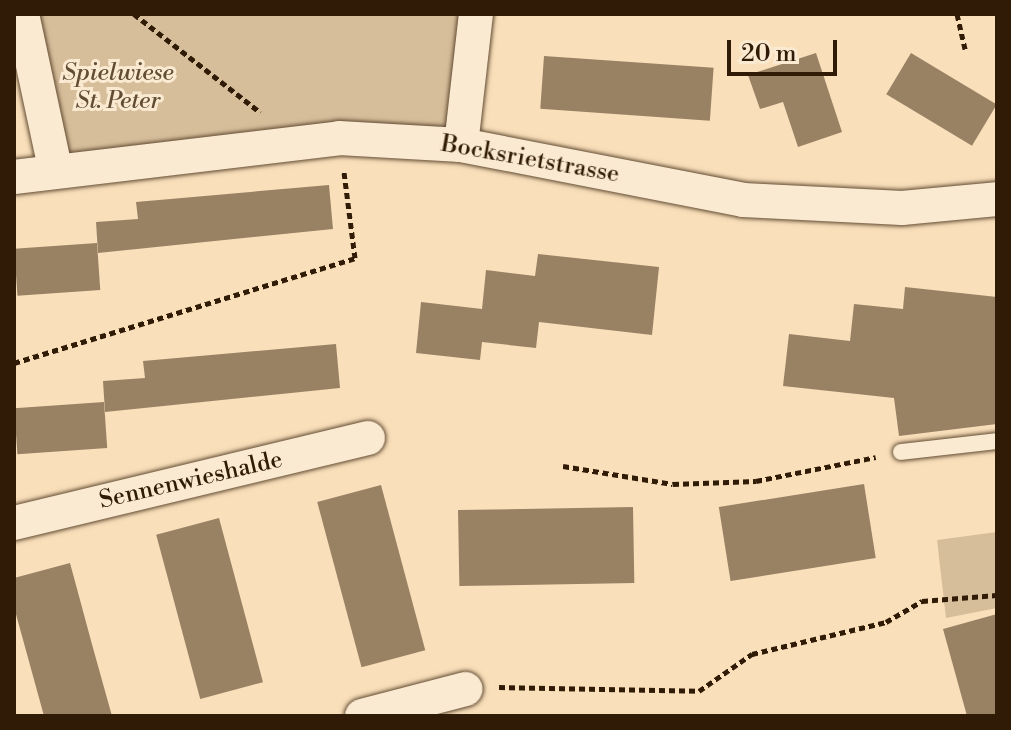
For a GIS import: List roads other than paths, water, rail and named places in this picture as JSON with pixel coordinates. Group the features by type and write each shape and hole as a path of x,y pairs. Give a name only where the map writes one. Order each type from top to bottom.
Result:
{"street":[{"path":"22,14 55,168"},
{"path":"461,145 476,14"},
{"name":"Bocksrietstrasse","path":"14,177 55,168 339,138 461,145 743,200 902,208 997,199"},
{"name":"Sennenwieshalde","path":"14,523 368,438"},
{"path":"362,716 466,689"}],"lane":[{"path":"901,452 997,441"}],"park label":[{"name":"Spielwiese St. Peter","path":"118,88"}]}
